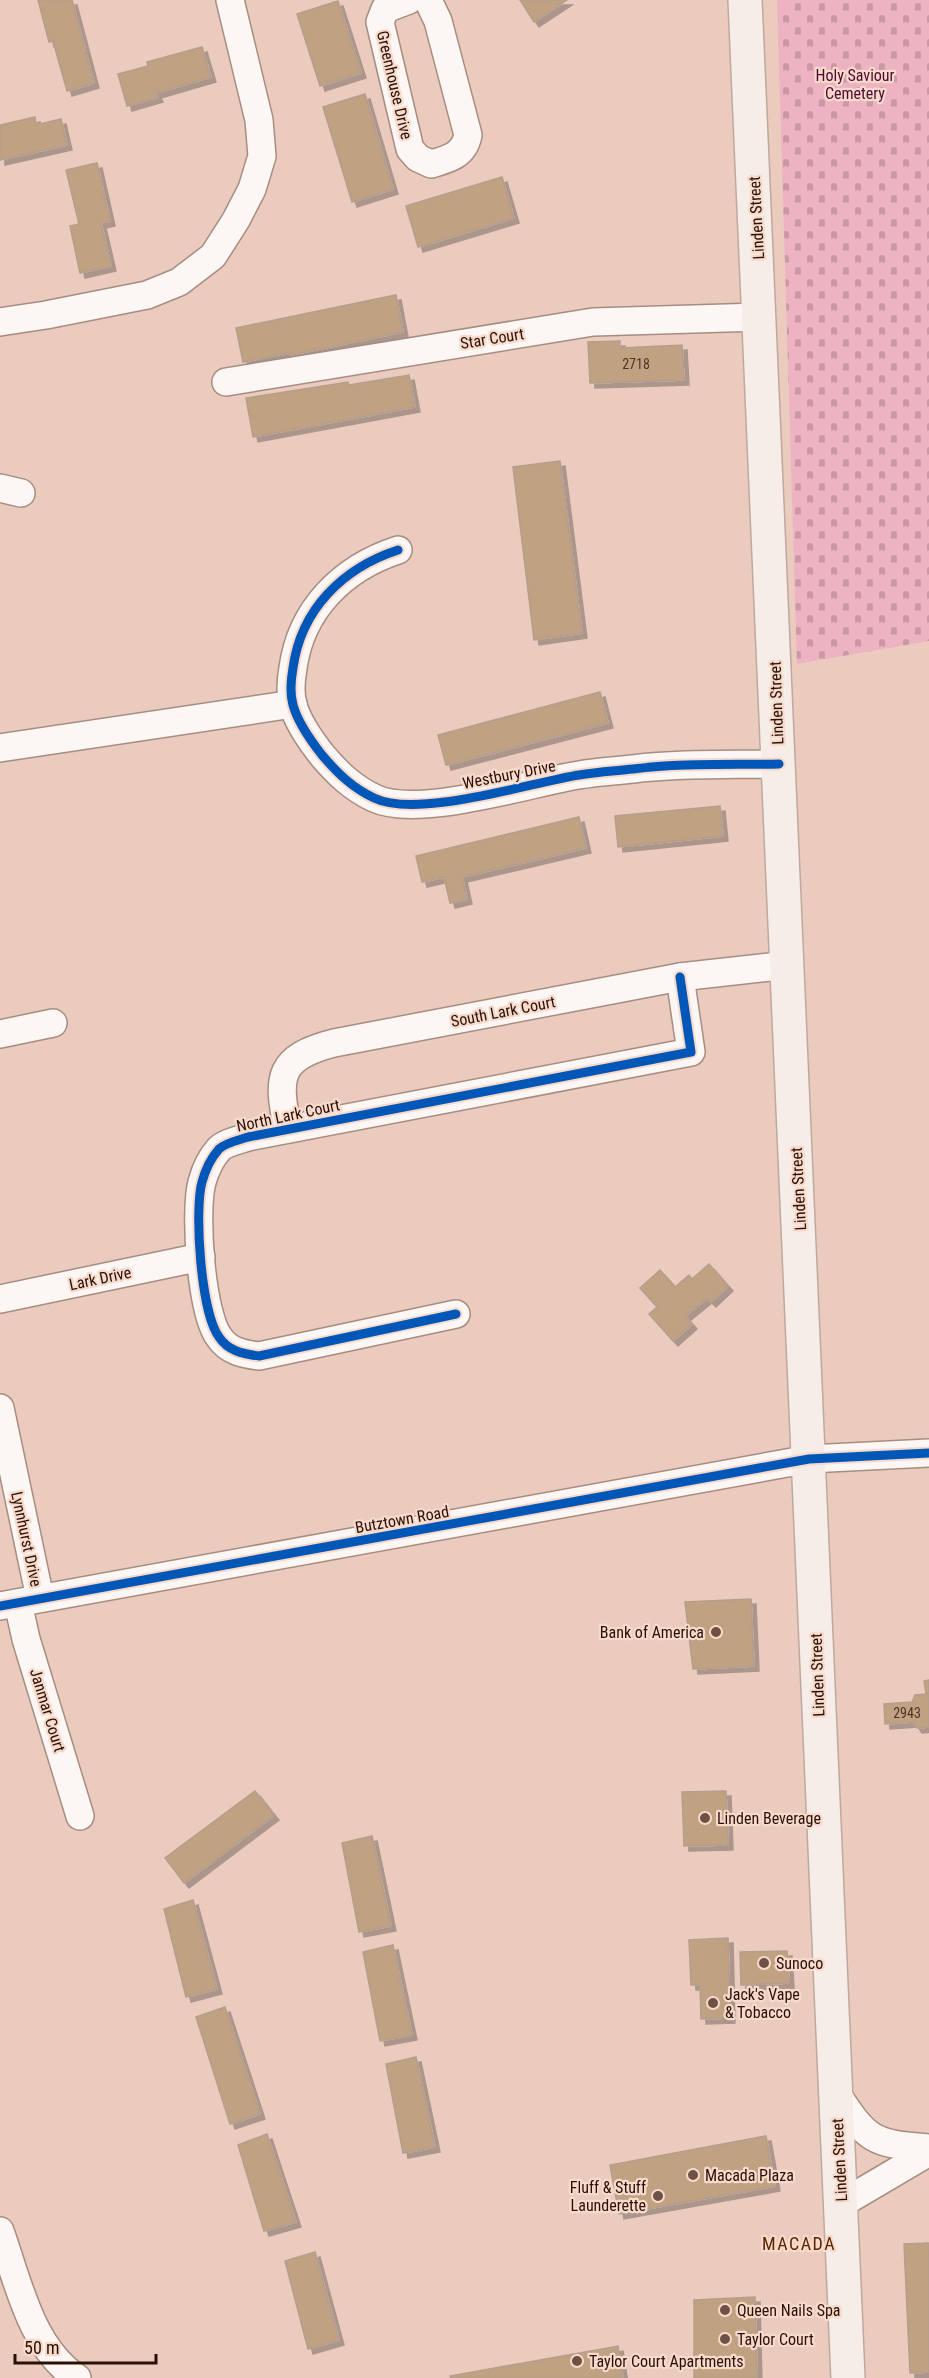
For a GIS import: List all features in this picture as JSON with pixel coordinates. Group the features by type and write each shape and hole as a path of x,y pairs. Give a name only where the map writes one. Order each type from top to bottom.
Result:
{"main road":[{"name":"Linden Street","path":"746,0 848,2378"}],"street":[{"path":"0,322 147,295 179,282 213,256 237,220 252,189 262,156 259,120 230,0"},
{"name":"Greenhouse Drive","path":"409,0 385,9 380,22 410,149 418,159 431,164 458,154 466,145 468,135 438,21 428,0"},
{"name":"Star Court","path":"226,382 593,322 760,317"},
{"path":"0,748 293,704 292,678 295,655 307,622 320,601 347,574 374,558 398,550"},
{"name":"Westbury Drive","path":"293,704 305,732 333,768 355,788 388,804 436,804 579,775 637,768 778,764"},
{"name":"South Lark Court","path":"288,1129 283,1109 283,1082 291,1062 308,1049 680,977 788,965"},
{"name":"North Lark Court","path":"456,1314 259,1356 243,1354 231,1349 219,1337 212,1324 201,1257 199,1198 202,1182 210,1162 220,1147 248,1137 691,1052 680,977"},
{"path":"0,1034 53,1023"},
{"name":"Lark Drive","path":"0,1299 201,1257"},
{"name":"Lynnhurst Drive","path":"0,1408 19,1602"},
{"name":"Butztown Road","path":"19,1602 809,1459 929,1453"},
{"name":"Janmar Court","path":"19,1602 26,1639 80,1816"},
{"path":"836,2093 854,2120 879,2141 929,2148"},
{"path":"841,2204 929,2152"},
{"path":"0,2231 36,2331 50,2355 77,2378"}],"green space":[{"name":"Holy Saviour Cemetery","path":"777,0 929,0 929,641 797,664"}],"building":[{"path":"38,0 72,0 94,83 67,91 53,41 49,42"},
{"path":"520,0 567,0 534,22"},
{"path":"338,1 361,73 320,86 297,14"},
{"path":"202,47 211,77 156,93 158,97 127,106 118,74 148,66 147,62"},
{"path":"365,94 393,189 352,202 323,107"},
{"path":"35,117 36,125 61,119 67,145 0,160 0,125"},
{"path":"97,163 110,221 101,223 111,266 80,273 70,226 79,224 66,170"},
{"path":"502,177 514,218 418,247 406,206"},
{"path":"396,295 403,332 291,355 290,352 243,362 236,328"},
{"path":"620,341 620,348 682,345 684,380 590,383 588,342"},
{"path":"409,375 415,407 253,437 246,398"},
{"path":"560,461 582,633 534,640 513,467"},
{"path":"600,692 608,723 446,765 438,735"},
{"path":"720,806 723,836 618,847 615,816"},
{"path":"579,817 586,848 462,877 467,899 450,903 444,877 422,882 416,856"},
{"path":"709,1264 728,1286 711,1302 707,1298 685,1316 692,1324 673,1341 649,1314 657,1307 640,1288 660,1270 675,1287 689,1275 692,1279"},
{"path":"751,1599 754,1666 693,1669 685,1602"},
{"path":"929,1680 929,1727 917,1728 913,1722 885,1724 884,1704 912,1702 915,1695 926,1694 924,1681"},
{"path":"255,1791 274,1815 184,1883 165,1858"},
{"name":"Linden Beverage","path":"726,1791 728,1845 684,1846 682,1792"},
{"path":"372,1836 391,1926 359,1932 342,1843"},
{"path":"193,1900 217,1989 186,1997 164,1909"},
{"path":"728,1938 730,2018 701,2019 700,1985 691,1985 689,1940"},
{"path":"393,1945 412,2035 380,2041 363,1952"},
{"path":"787,1951 789,1983 741,1985 740,1952"},
{"path":"225,2007 260,2114 230,2124 196,2017"},
{"path":"416,2057 435,2147 403,2153 386,2064"},
{"path":"267,2134 296,2222 264,2231 238,2145"},
{"name":"Macada Plaza","path":"766,2136 775,2186 619,2214 610,2165"},
{"path":"929,2243 929,2372 910,2373 904,2244"},
{"path":"315,2252 339,2340 308,2349 285,2261"},
{"name":"Taylor Court","path":"755,2297 757,2378 694,2378 694,2300"},
{"name":"Taylor Court Apartments","path":"618,2346 623,2378 451,2378 450,2376"}],"cycle path":[{"path":"398,550 360,568 328,594 315,609 305,627 292,672 292,701 305,732 334,768 366,794 393,803 418,804 474,797 599,772 669,766 779,764"},
{"path":"456,1314 259,1356 231,1349 219,1337 213,1325 201,1261 200,1196 203,1178 213,1156 225,1145 248,1137 691,1052 680,977"},
{"path":"0,1606 809,1459 929,1453"}],"place":[{"name":"Bank of America","path":"716,1632"},
{"name":"Linden Beverage","path":"705,1818"},
{"name":"Sunoco","path":"764,1963"},
{"name":"Jack's Vape & Tobacco","path":"713,2003"},
{"name":"Macada Plaza","path":"693,2175"},
{"name":"Fluff & Stuff Launderette","path":"658,2196"},
{"name":"Queen Nails Spa","path":"725,2310"},
{"name":"Taylor Court","path":"725,2339"},
{"name":"Taylor Court Apartments","path":"577,2361"}],"district":[{"name":"MACADA","path":"799,2244"}]}
